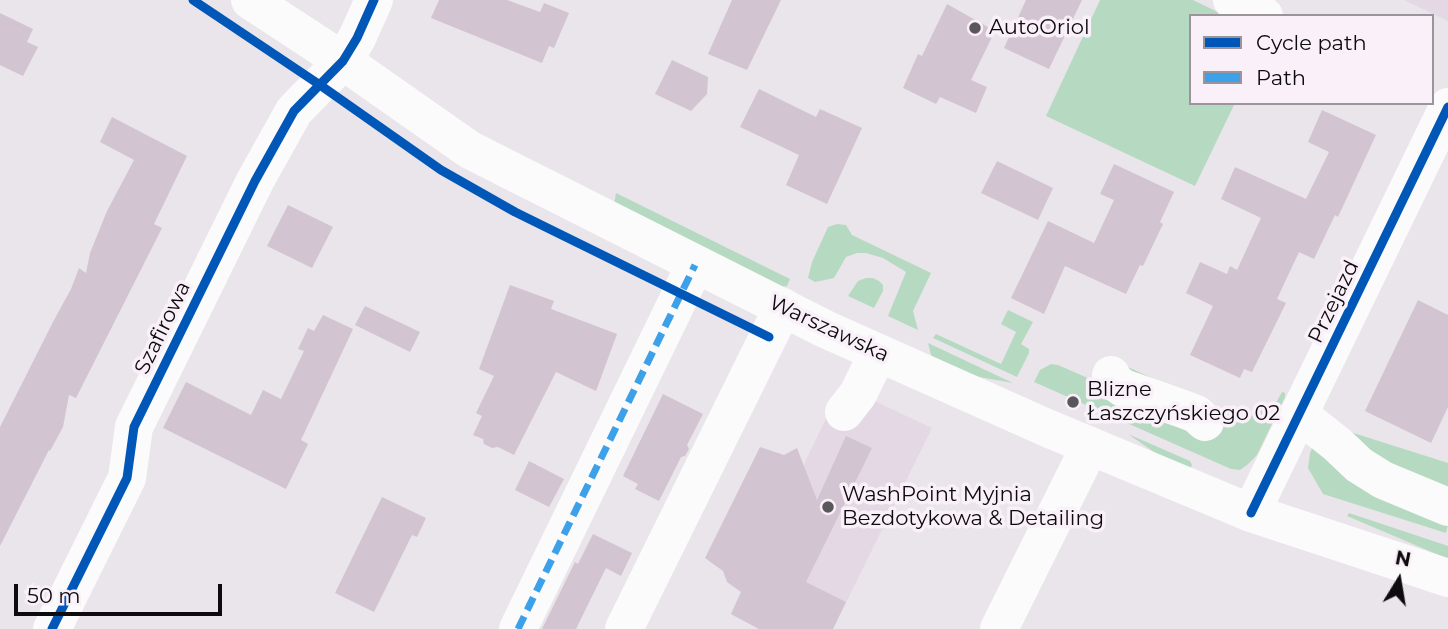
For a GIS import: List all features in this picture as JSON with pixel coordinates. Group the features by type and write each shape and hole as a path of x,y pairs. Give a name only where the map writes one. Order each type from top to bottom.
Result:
{"street":[{"name":"Warszawska","path":"250,0 470,150 695,265 878,353 1251,513 1448,578"},
{"name":"Szafirowa","path":"52,629 127,478 134,427 255,181 294,111 343,61 374,0"},
{"path":"1232,0 1261,14"},
{"name":"Przejazd","path":"1251,513 1448,106"},
{"path":"518,629 695,265"},
{"path":"624,629 783,307"},
{"path":"844,412 858,394 878,353"},
{"path":"1111,375 1123,388 1196,414 1205,422"},
{"path":"1299,414 1359,465 1383,480 1448,507"},
{"path":"999,629 1090,446"}],"shaded area":[{"path":"1404,0 1448,0 1448,21"},
{"path":"842,386 932,428 833,629 759,629 731,614"}],"green space":[{"path":"1100,0 1193,0 1222,14 1189,14 1189,105 1234,105 1195,186 1046,116"},
{"path":"616,193 790,279 787,286 781,287 614,204"},
{"path":"846,225 852,235 931,273 913,311 918,330 888,316 906,272 883,258 857,253 846,257 834,278 815,282 808,278 812,262 828,227"},
{"path":"873,278 883,285 883,291 874,308 848,296 858,281"},
{"path":"1008,310 1033,322 1021,344 1029,349 1029,353 1017,377 933,338 936,334 1001,364 1016,332 1001,324"},
{"path":"928,343 1013,383 968,375 936,360 931,355"},
{"path":"1117,362 1243,420 1277,401 1282,392 1285,397 1257,455 1240,470 1231,469 1034,382 1040,370 1051,364 1106,386"},
{"path":"1322,423 1448,463 1446,533 1323,494 1308,468 1310,453"},
{"path":"1128,434 1190,461 1190,470 1164,459"},
{"path":"1349,513 1448,546 1448,559 1347,516"}],"building":[{"path":"439,0 507,0 540,12 544,3 569,13 554,48 549,46 542,63 431,18"},
{"path":"732,0 781,0 747,70 708,54"},
{"path":"1026,0 1082,0 1049,69 1004,48"},
{"path":"947,4 995,31 971,80 987,87 976,113 940,97 936,104 903,88 918,54 922,56"},
{"path":"0,13 33,29 27,42 38,47 23,76 0,65"},
{"path":"672,60 708,77 707,94 691,111 655,94"},
{"path":"759,89 816,117 820,109 862,128 827,204 786,185 799,155 740,127"},
{"path":"1322,110 1376,135 1338,217 1335,215 1314,259 1299,252 1277,299 1286,303 1252,372 1244,369 1240,378 1190,355 1213,306 1186,293 1200,262 1227,274 1230,266 1237,270 1261,218 1221,199 1235,167 1306,199 1329,152 1308,142"},
{"path":"112,117 187,156 154,224 162,228 76,398 69,395 63,427 0,546 0,427 71,289 79,268 86,273 90,253 107,211 134,160 100,142"},
{"path":"997,161 1053,188 1038,220 981,193"},
{"path":"1114,164 1174,192 1160,222 1163,224 1126,294 1065,266 1044,314 1011,298 1048,221 1094,243 1114,200 1100,194"},
{"path":"288,205 333,227 312,268 267,246"},
{"path":"510,285 554,301 551,309 617,334 596,391 556,372 514,455 498,447 492,448 484,444 483,439 473,435 482,416 476,413 494,376 479,369"},
{"path":"1418,300 1448,315 1448,407 1431,443 1365,411"},
{"path":"365,306 420,332 410,352 355,325"},
{"path":"323,315 353,329 301,440 308,444 286,489 163,428 186,382 251,415 263,390 281,399 304,351 298,349 308,328 314,331"},
{"path":"663,394 703,414 687,445 689,449 685,456 681,457 659,501 635,489 638,484 623,476"},
{"path":"846,436 872,448 806,582 846,602 833,629 759,629 731,614 741,592 727,582 723,571 705,558 760,447 784,455 797,448 817,500"},
{"path":"529,461 564,479 549,507 515,490"},
{"path":"382,497 426,518 417,537 412,535 374,612 335,593"},
{"path":"593,534 632,553 621,576 606,568 576,629 542,629 575,562 578,564"}],"marked path":[{"path":"518,629 695,265"}],"cycle path":[{"path":"193,0 441,170 515,212 769,337"},
{"path":"52,629 127,478 134,427 255,181 294,111 343,61 374,0"},
{"path":"1251,513 1448,107"}],"place":[{"name":"AutoOriol","path":"975,28"},
{"name":"Blizne Łaszczyńskiego 02","path":"1073,402"},
{"name":"WashPoint Myjnia Bezdotykowa & Detailing","path":"828,507"}]}
